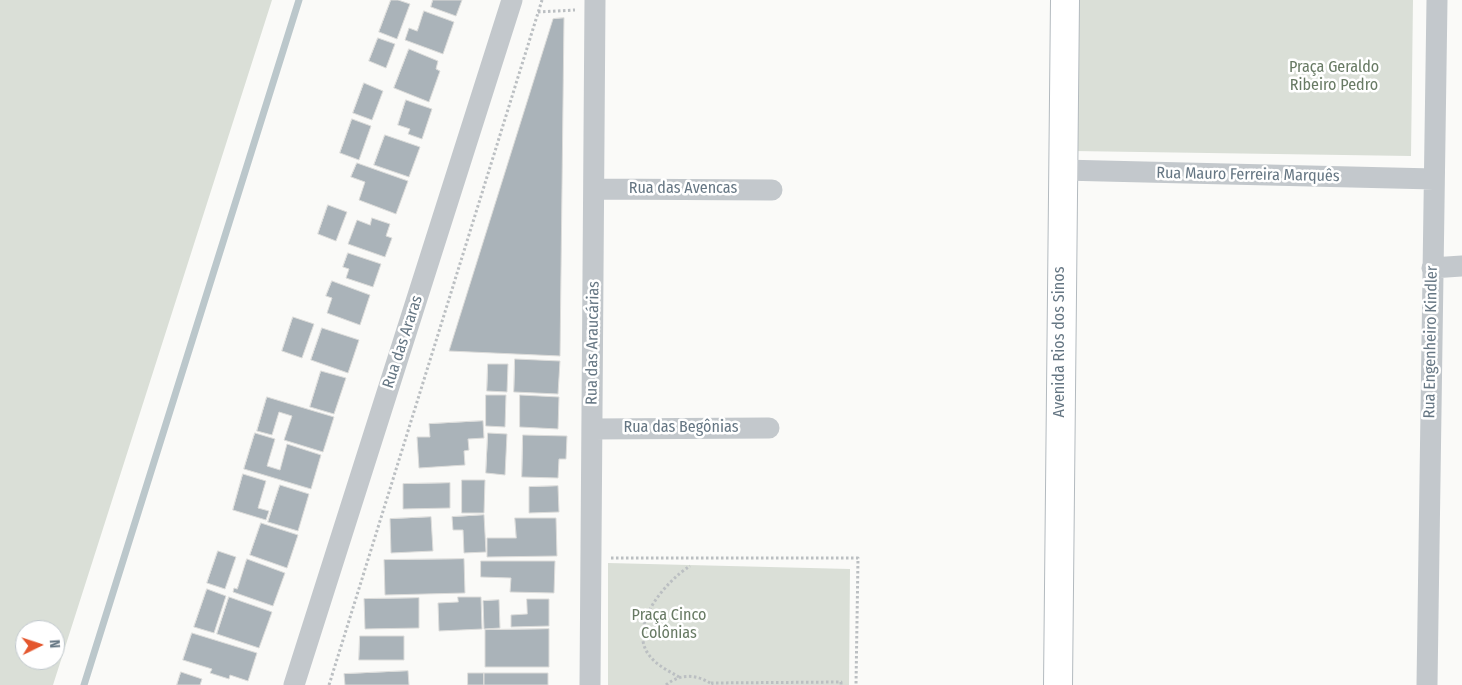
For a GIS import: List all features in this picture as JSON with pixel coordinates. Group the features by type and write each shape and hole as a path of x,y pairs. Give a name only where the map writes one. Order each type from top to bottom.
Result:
{"street":[{"name":"Rua das Araras","path":"294,685 512,0"},
{"name":"Avenida Rios dos Sinos","path":"1058,685 1064,0"},
{"name":"Rua Engenheiro Kindler","path":"1427,685 1437,0"},
{"name":"Rua das Araucárias","path":"587,5 594,189 590,685"},
{"name":"Rua Mauro Ferreira Marquês","path":"1062,170 1434,179"},
{"name":"Rua das Avencas","path":"594,189 772,190"},
{"path":"1432,268 1462,266"},
{"name":"Rua das Begônias","path":"592,429 769,428"}],"path":[{"path":"328,685 542,0"},
{"path":"538,12 587,5"},
{"path":"591,558 858,558 856,685"},
{"path":"679,678 658,664 648,654 642,640 644,621 654,603 679,573 690,566"},
{"path":"666,685 679,678 691,676 701,678 712,684 842,682 842,685"}],"green space":[{"path":"0,0 272,0 65,647 65,620 15,620 15,670 58,670 53,685 0,685"},
{"name":"Praça Geraldo Ribeiro Pedro","path":"1076,0 1413,0 1411,156 1073,151"},
{"name":"Praça Cinco Colônias","path":"608,563 850,569 849,685 608,685"}],"building":[{"path":"391,0 410,4 397,39 379,32"},
{"path":"433,0 462,0 456,16 431,7"},
{"path":"424,11 454,22 443,54 405,40 409,28 417,31"},
{"path":"564,18 560,356 449,351 553,19"},
{"path":"378,38 395,44 386,68 369,61"},
{"path":"409,49 438,61 436,69 440,71 429,102 394,88"},
{"path":"364,83 383,91 372,120 353,113"},
{"path":"406,100 432,109 422,139 408,134 410,129 398,125"},
{"path":"352,119 371,126 359,160 340,153"},
{"path":"385,135 420,147 409,177 374,165"},
{"path":"357,163 408,181 396,214 359,200 365,182 351,177"},
{"path":"328,205 347,212 336,241 318,234"},
{"path":"372,218 390,224 386,236 392,238 385,257 348,244 357,220 370,225"},
{"path":"348,253 381,264 373,287 346,278 349,269 343,267"},
{"path":"332,281 370,295 360,325 327,313 332,298 326,296"},
{"path":"293,317 314,324 302,358 282,351"},
{"path":"322,328 359,340 348,373 311,360"},
{"path":"515,359 560,361 558,394 514,392"},
{"path":"488,364 508,364 507,392 487,391"},
{"path":"321,371 346,378 334,414 310,407"},
{"path":"486,395 506,395 505,427 486,426"},
{"path":"520,395 559,397 558,429 520,427"},
{"path":"267,397 334,417 323,452 284,440 292,416 279,412 272,435 257,431"},
{"path":"483,421 484,438 468,439 469,450 464,451 465,465 419,468 417,437 430,437 429,424"},
{"path":"255,433 275,439 267,466 280,470 287,444 321,455 311,489 244,469"},
{"path":"488,433 507,434 505,475 486,473"},
{"path":"523,435 567,436 566,459 559,459 558,478 522,477"},
{"path":"243,474 266,481 258,508 269,511 266,520 233,510"},
{"path":"462,480 485,480 484,513 462,513"},
{"path":"450,483 450,508 403,509 403,484"},
{"path":"280,485 309,494 298,531 268,522"},
{"path":"558,486 559,512 529,513 529,487"},
{"path":"484,515 486,552 464,553 463,530 453,530 452,517"},
{"path":"431,517 433,551 391,553 390,519"},
{"path":"515,518 556,518 557,556 487,557 487,538 516,538"},
{"path":"261,523 298,535 287,568 250,555"},
{"path":"218,551 236,557 225,589 207,583"},
{"path":"247,559 285,573 273,606 233,592 234,588 237,589"},
{"path":"464,559 465,593 385,595 384,560"},
{"path":"481,561 555,561 554,593 510,592 511,578 481,577"},
{"path":"207,589 226,596 214,633 194,627"},
{"path":"229,597 272,612 259,648 217,634"},
{"path":"458,597 481,597 482,629 439,631 438,603 458,602"},
{"path":"419,598 419,628 365,629 364,599"},
{"path":"527,599 549,599 549,626 511,627 511,615 527,614"},
{"path":"499,600 500,628 484,629 483,601"},
{"path":"549,629 549,667 485,667 485,630"},
{"path":"192,633 257,653 248,681 230,675 229,679 210,673 212,669 183,660"},
{"path":"360,636 404,636 404,660 359,660"},
{"path":"408,671 409,685 345,685 344,674"},
{"path":"181,672 202,679 200,685 177,685"},
{"path":"468,673 484,673 484,685 468,685"},
{"path":"484,673 548,673 548,685 484,685"}],"waterway":[{"path":"84,685 299,0"}]}
